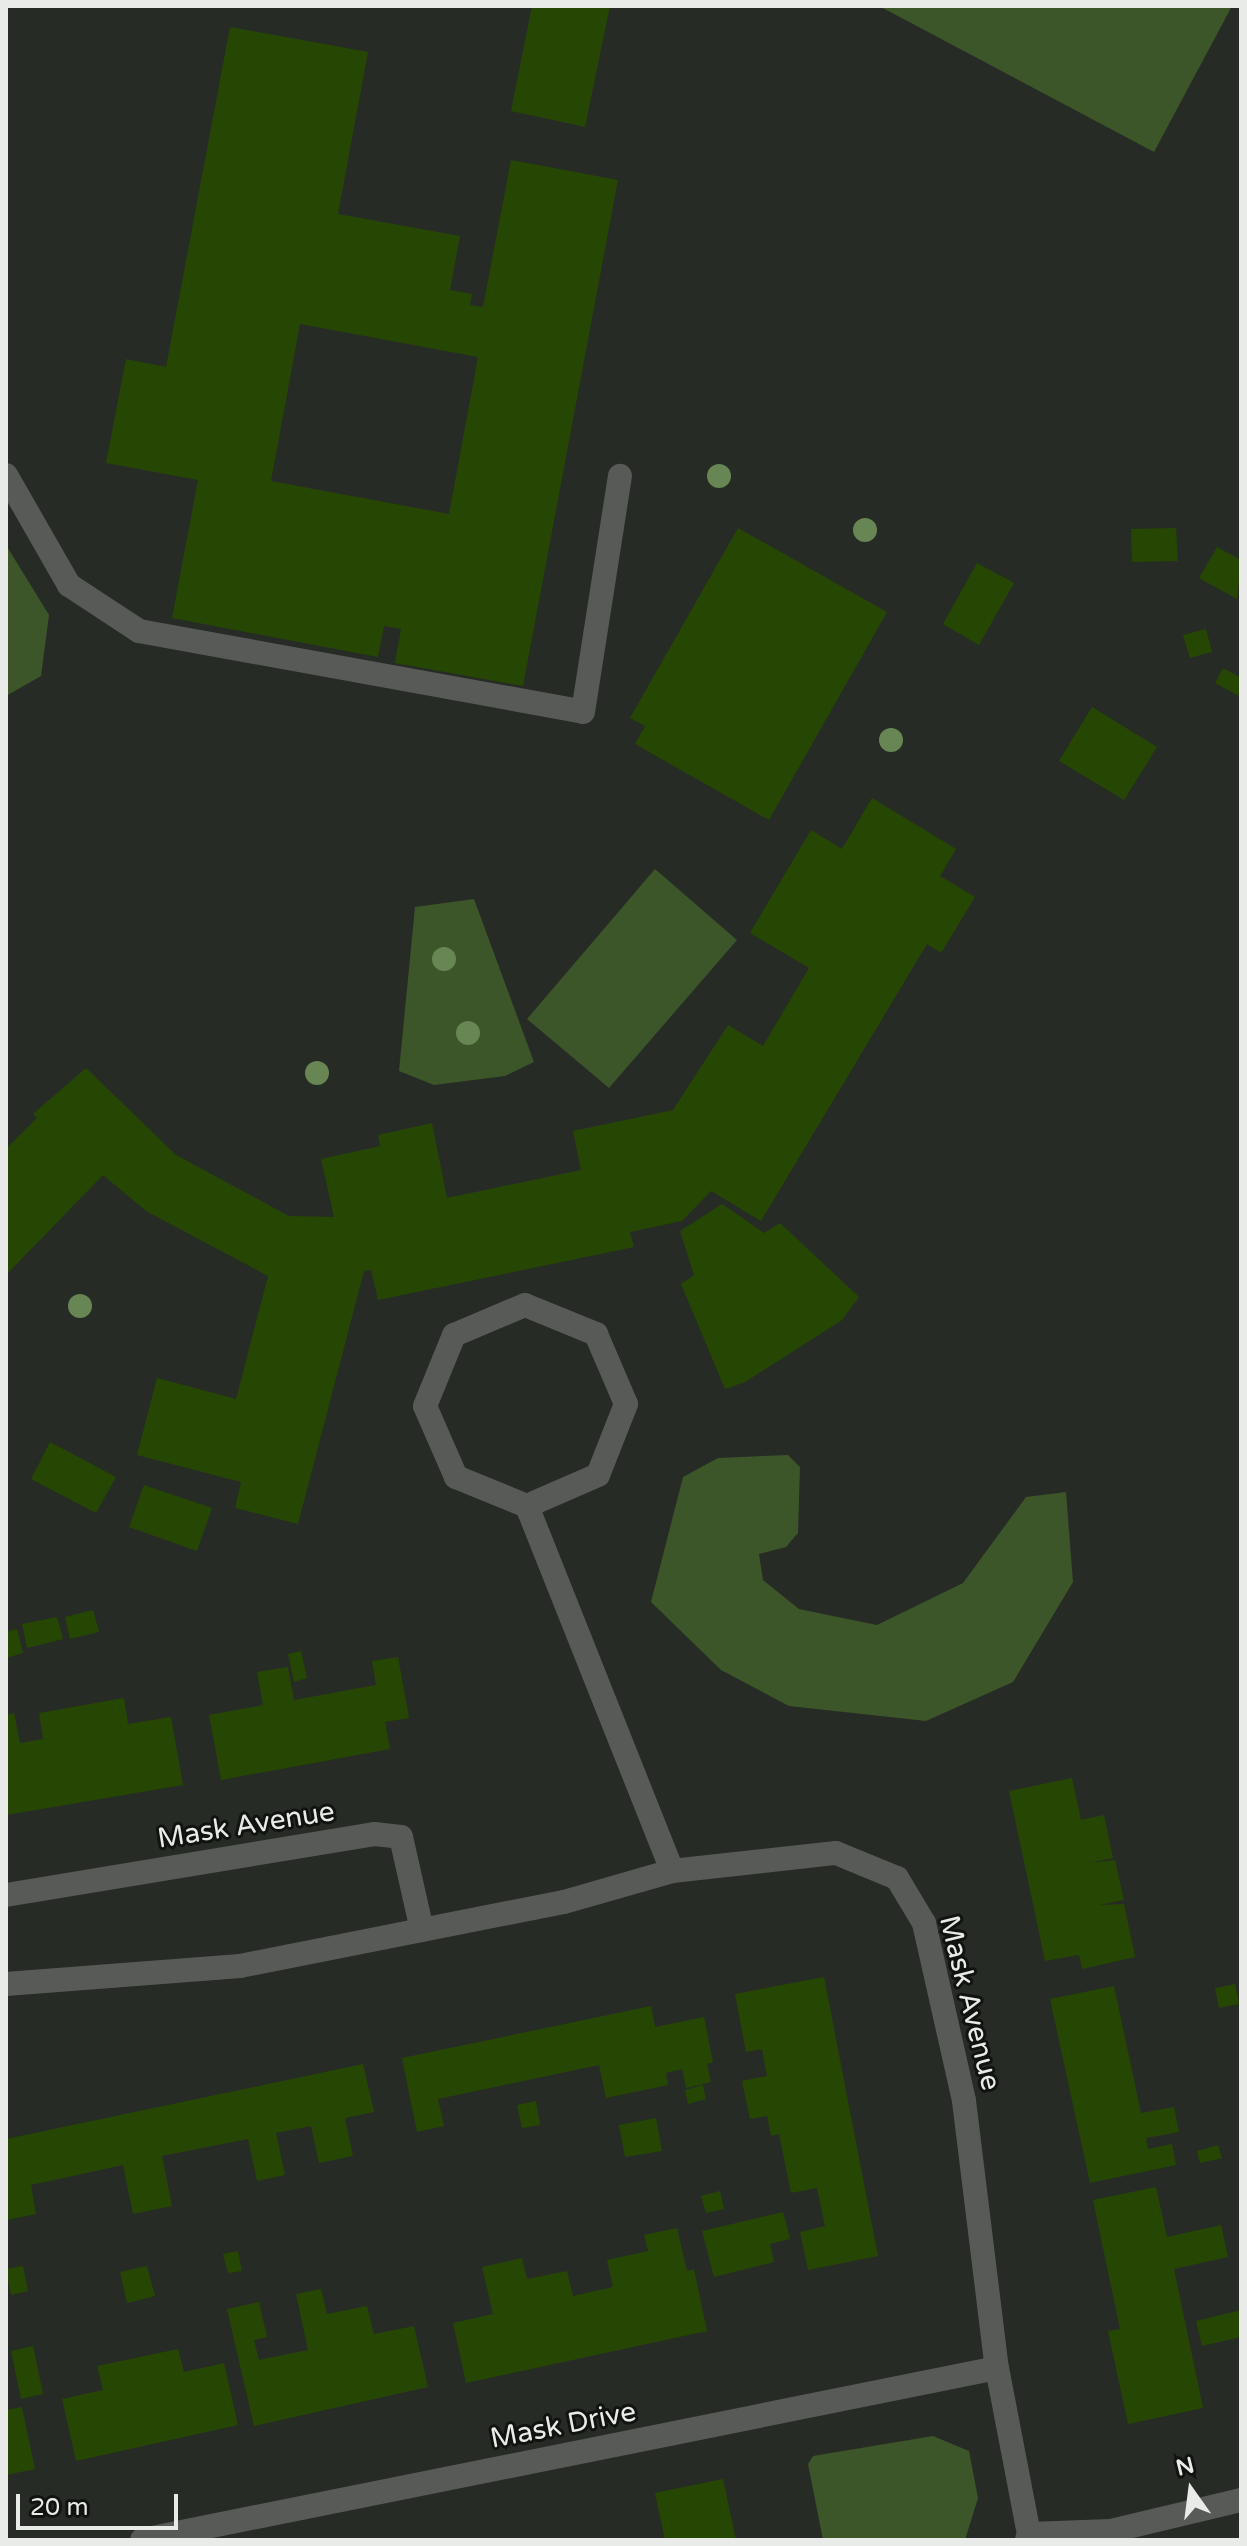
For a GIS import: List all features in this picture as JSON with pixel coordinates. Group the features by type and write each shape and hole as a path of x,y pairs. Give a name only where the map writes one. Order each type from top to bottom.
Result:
{"street":[{"path":"6,475 69,585 139,631 583,712 620,476"},
{"path":"527,1506 598,1475 626,1404 596,1334 525,1305 454,1335 425,1406 456,1477 527,1506 672,1871"},
{"name":"Mask Avenue","path":"6,1895 374,1834 401,1837 422,1930"},
{"name":"Mask Avenue","path":"6,1984 240,1966 564,1902 672,1871 836,1853 897,1878 924,1923 964,2101 997,2368 1028,2537"},
{"name":"Mask Drive","path":"142,2540 997,2368"},
{"path":"1028,2537 1111,2531 1241,2500"}],"green space":[{"path":"879,6 1232,6 1154,152"},
{"path":"6,545 49,615 41,676 6,696"},
{"path":"655,869 737,940 609,1088 527,1019"},
{"path":"474,899 534,1062 505,1076 434,1085 399,1071 415,907"},
{"path":"788,1455 800,1467 798,1533 786,1547 759,1554 763,1580 799,1609 877,1625 963,1583 1026,1497 1066,1492 1073,1582 1013,1682 926,1721 789,1706 721,1670 651,1602 683,1477 718,1458"},
{"path":"933,2436 969,2451 978,2498 965,2540 823,2540 808,2464 813,2456"}],"building":[{"path":"532,6 610,6 585,127 511,111"},
{"path":"230,27 368,52 338,214 460,236 450,290 472,294 470,305 483,307 511,160 618,180 523,686 395,663 401,629 384,626 378,657 172,618 198,480 106,463 126,359 166,367","holes":["300,324 478,357 449,514 271,481"]},
{"path":"738,528 887,612 769,820 635,744 645,726 630,718"},
{"path":"1176,528 1178,561 1132,562 1131,529"},
{"path":"1217,547 1241,560 1237,599 1199,578"},
{"path":"977,563 1014,583 979,645 943,624"},
{"path":"1206,629 1212,652 1190,658 1183,635"},
{"path":"1223,668 1241,678 1239,696 1215,683"},
{"path":"1092,707 1157,747 1124,800 1059,761"},
{"path":"872,798 956,849 940,876 975,897 941,953 927,944 761,1221 711,1191 682,1221 630,1232 634,1247 378,1300 371,1270 364,1271 298,1524 235,1508 241,1482 137,1455 157,1378 236,1399 268,1276 146,1211 103,1175 6,1275 6,1149 37,1118 33,1114 86,1068 176,1155 289,1216 334,1217 321,1159 380,1146 378,1135 432,1123 447,1198 581,1170 573,1131 673,1110 728,1025 763,1046 809,968 750,933 811,830 842,849"},
{"path":"722,1204 764,1233 780,1223 859,1297 842,1320 745,1382 725,1389 681,1284 694,1275 680,1231"},
{"path":"50,1442 116,1477 96,1513 31,1479"},
{"path":"144,1485 212,1508 197,1551 129,1527"},
{"path":"93,1610 99,1632 70,1639 65,1617"},
{"path":"57,1617 63,1639 27,1648 22,1624"},
{"path":"17,1629 23,1653 6,1658 6,1632"},
{"path":"301,1651 307,1678 294,1682 288,1654"},
{"path":"398,1657 409,1718 385,1722 390,1749 221,1780 209,1715 263,1705 257,1672 288,1667 294,1700 376,1685 372,1661"},
{"path":"124,1698 128,1724 171,1717 183,1785 6,1815 6,1715 14,1713 20,1743 43,1739 39,1713"},
{"path":"1072,1778 1081,1820 1104,1815 1113,1858 1090,1863 1115,1860 1124,1900 1099,1905 1124,1904 1135,1957 1082,1969 1079,1955 1045,1961 1009,1791"},
{"path":"824,1977 878,2256 808,2270 800,2232 825,2226 817,2188 791,2193 779,2134 771,2136 767,2116 750,2119 742,2081 767,2076 762,2049 746,2052 735,1994"},
{"path":"1235,1984 1239,2004 1219,2008 1215,1988"},
{"path":"1114,1986 1141,2113 1174,2107 1179,2132 1146,2138 1148,2149 1172,2144 1176,2165 1090,2183 1050,1999"},
{"path":"651,2006 655,2027 704,2017 713,2062 707,2064 711,2082 686,2088 682,2069 666,2073 668,2085 606,2098 599,2065 438,2099 444,2126 417,2132 402,2058"},
{"path":"363,2064 374,2112 345,2118 353,2156 319,2163 311,2126 276,2133 285,2175 257,2181 248,2139 162,2156 172,2206 133,2214 123,2165 31,2185 36,2214 6,2220 6,2139"},
{"path":"703,2085 706,2099 688,2104 685,2090"},
{"path":"536,2101 540,2125 522,2128 517,2105"},
{"path":"656,2118 662,2151 625,2157 619,2125"},
{"path":"1218,2145 1222,2158 1200,2163 1197,2151"},
{"path":"1156,2187 1167,2237 1221,2225 1228,2257 1174,2269 1203,2408 1128,2424 1108,2331 1120,2329 1093,2200"},
{"path":"720,2191 724,2209 706,2213 701,2196"},
{"path":"783,2212 790,2239 770,2244 774,2262 714,2277 702,2231"},
{"path":"677,2228 687,2271 694,2269 707,2331 466,2383 453,2323 493,2314 482,2267 522,2258 527,2279 567,2271 573,2296 613,2287 607,2260 648,2251 644,2235"},
{"path":"238,2251 242,2271 228,2273 223,2254"},
{"path":"23,2266 28,2291 11,2295 6,2269"},
{"path":"147,2266 155,2296 127,2303 120,2272"},
{"path":"321,2289 327,2314 367,2306 374,2334 414,2326 428,2387 254,2426 227,2309 259,2302 267,2337 254,2340 259,2360 308,2350 296,2294"},
{"path":"1241,2310 1241,2337 1202,2346 1196,2321"},
{"path":"33,2346 43,2394 21,2399 11,2351"},
{"path":"178,2349 184,2372 224,2363 238,2425 76,2461 62,2399 103,2390 97,2366"},
{"path":"22,2407 35,2469 6,2475 6,2410"},
{"path":"723,2479 736,2540 665,2540 655,2493"}]}
